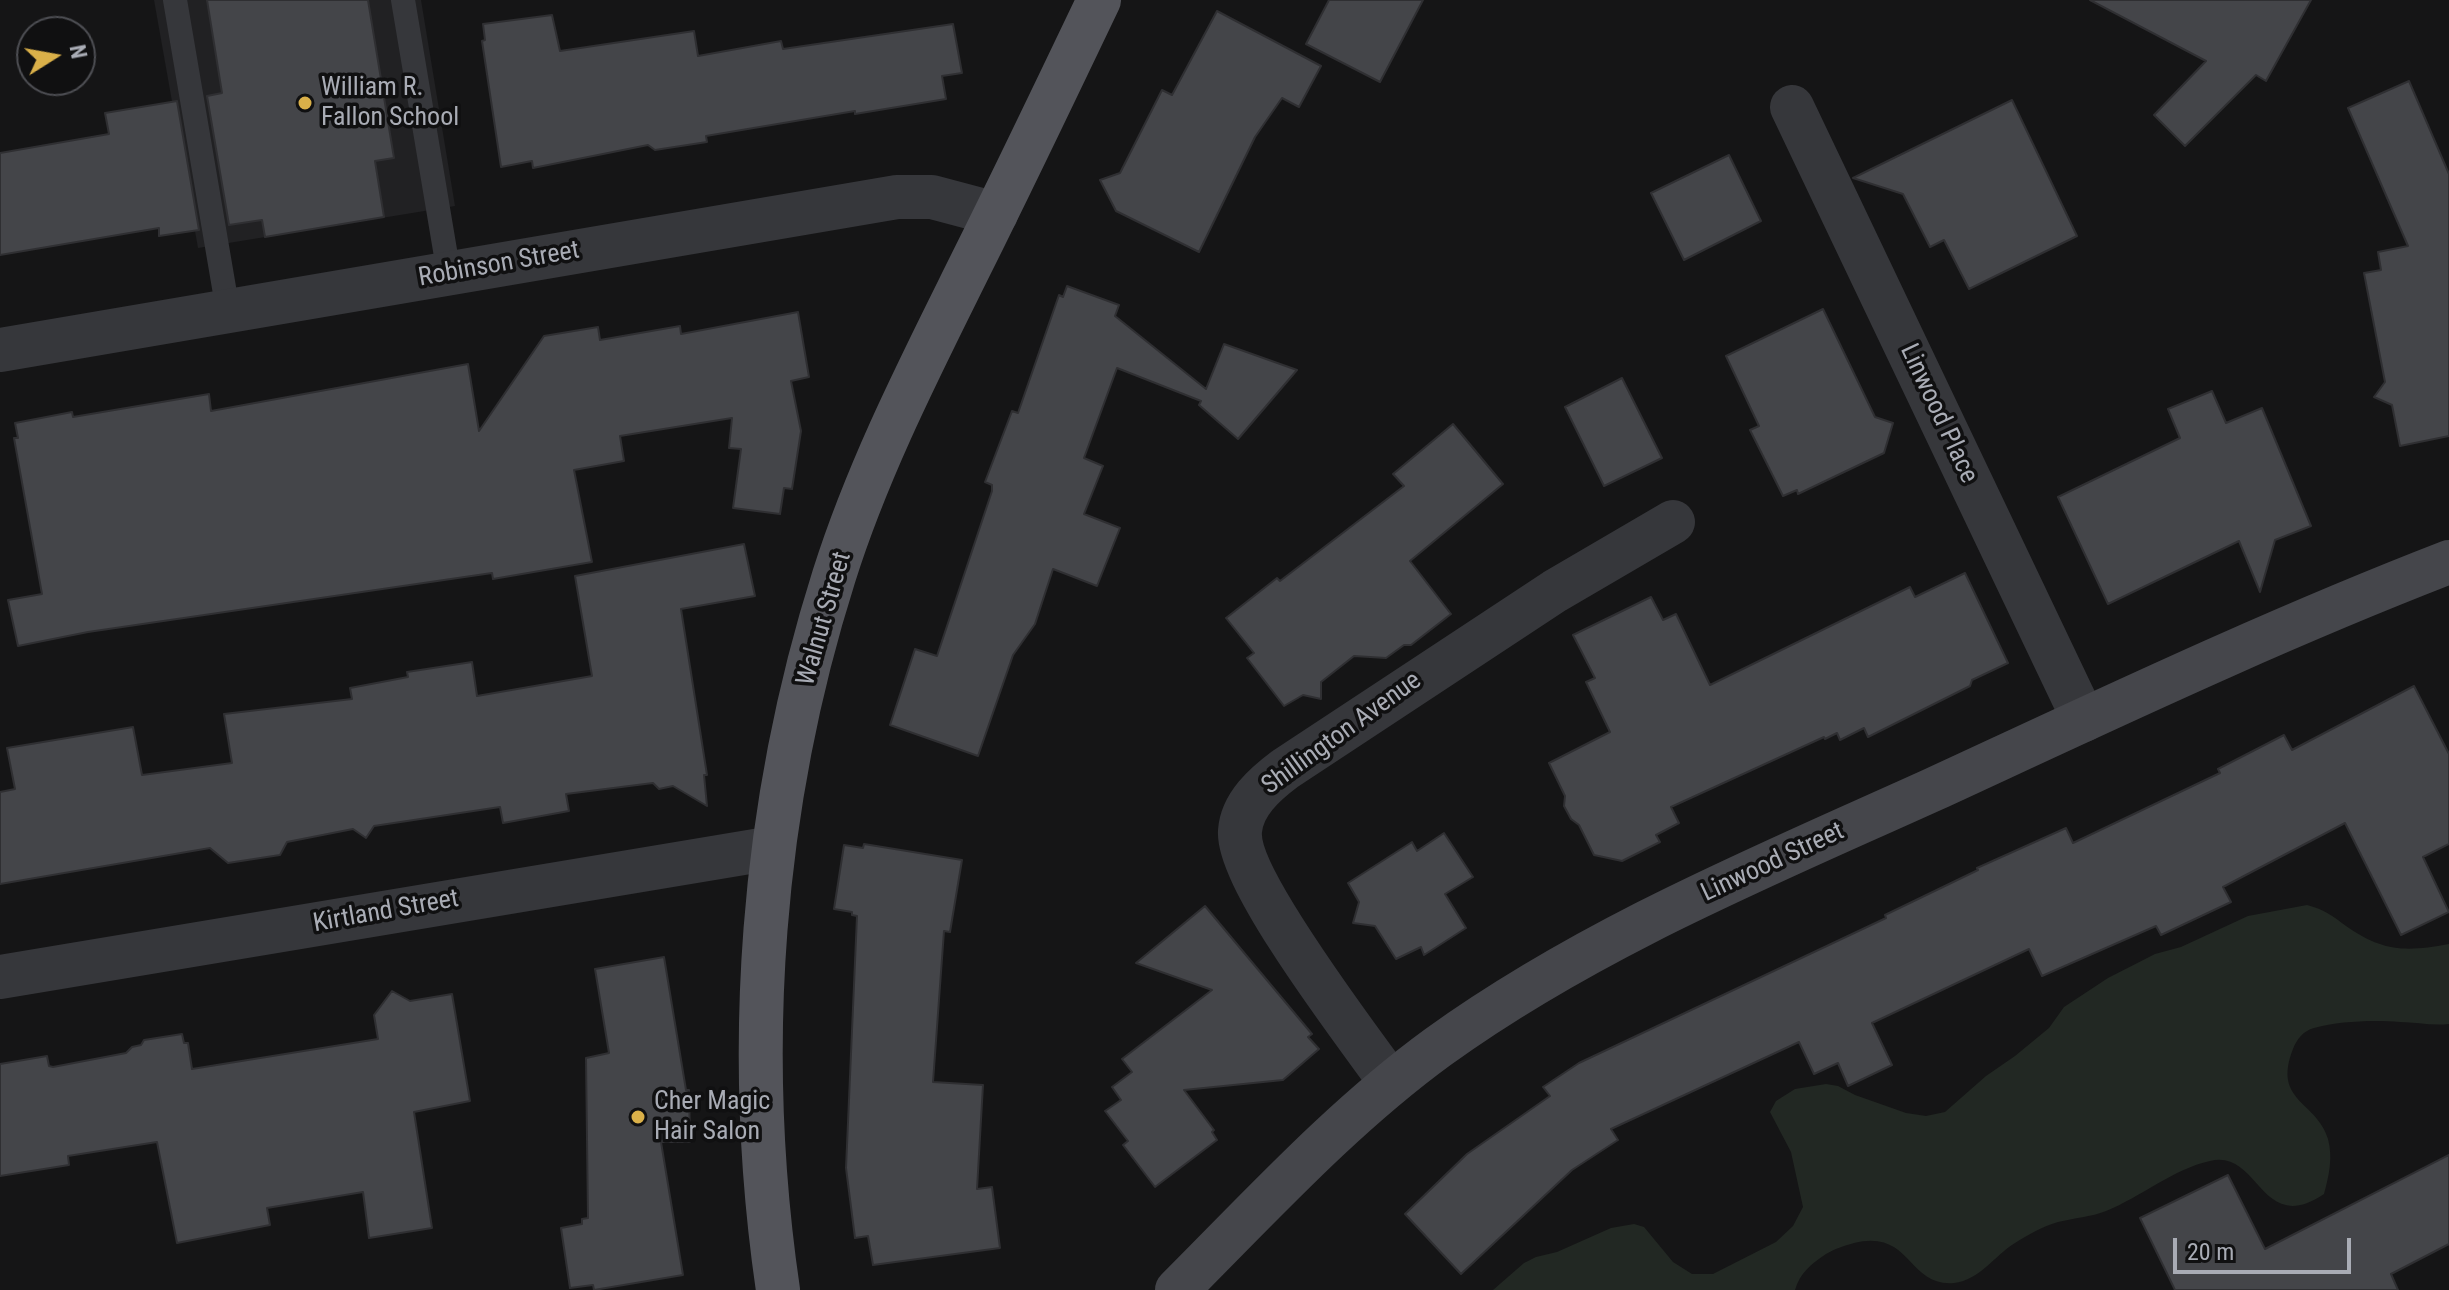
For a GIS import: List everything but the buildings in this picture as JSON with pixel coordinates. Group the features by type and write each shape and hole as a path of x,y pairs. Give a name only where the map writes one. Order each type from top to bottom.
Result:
{"main road":[{"name":"Walnut Street","path":"778,1290 765,1181 762,976 773,848 796,724 835,574 862,502 904,404 1099,0"}],"street":[{"name":"Linwood Place","path":"1792,107 2084,720"},
{"name":"Robinson Street","path":"0,350 905,196 932,197 996,214"},
{"name":"Shillington Avenue","path":"1391,1083 1308,965 1249,871 1240,842 1243,816 1258,792 1285,769 1555,591 1673,522"},
{"name":"Linwood Street","path":"1177,1290 1301,1165 1391,1083 1502,1003 1566,965 1645,923 2084,720 2306,619 2449,562"},
{"name":"Kirtland Street","path":"0,977 773,848"}],"lane":[{"path":"175,0 228,311"},
{"path":"403,0 449,274"}],"shaded area":[{"name":"William R. Fallon School","path":"154,0 421,0 455,206 198,248"},
{"path":"2307,905 2332,916 2359,935 2384,945 2407,949 2449,944 2449,1024 2346,1022 2314,1028 2299,1039 2288,1067 2288,1080 2298,1100 2322,1126 2330,1153 2324,1194 2303,1204 2286,1205 2273,1199 2240,1167 2227,1161 2210,1161 2183,1170 2106,1211 2041,1228 2007,1248 1972,1277 1954,1283 1939,1282 1927,1276 1899,1251 1873,1241 1854,1243 1826,1254 1807,1269 1795,1290 1493,1290 1524,1263 1536,1257 1557,1252 1611,1228 1634,1224 1644,1227 1673,1262 1692,1274 1713,1274 1776,1242 1793,1226 1803,1207 1791,1152 1770,1112 1776,1101 1795,1089 1826,1084 1906,1113 1926,1116 1945,1112 2049,1028 2064,1007 2108,978 2155,954 2181,947 2248,916"}],"place":[{"name":"William R. Fallon School","path":"305,103"},
{"name":"Cher Magic Hair Salon","path":"638,1117"}]}
